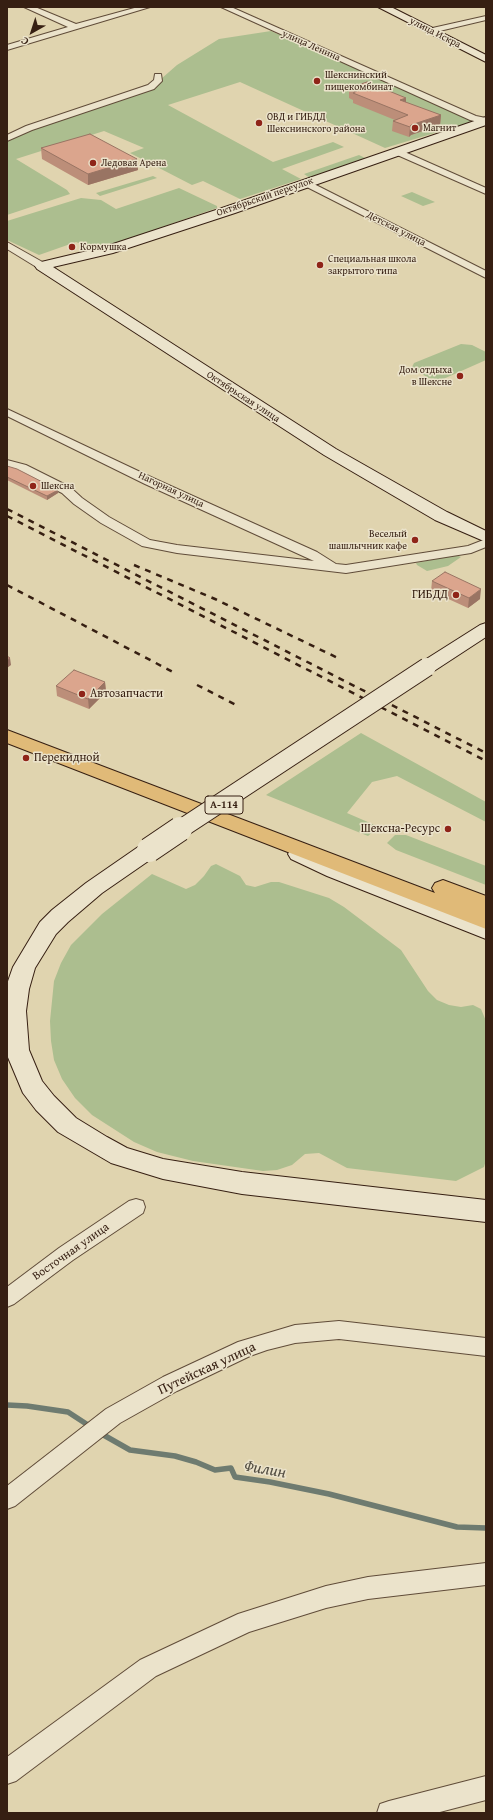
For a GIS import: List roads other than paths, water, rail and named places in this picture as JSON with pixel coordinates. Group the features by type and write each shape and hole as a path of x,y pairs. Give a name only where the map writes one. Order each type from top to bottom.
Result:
{"highway":[{"name":"А-114","path":"7,721 486,904"},
{"name":"А-114","path":"7,736 486,921"}],"street":[{"path":"28,7 76,27"},
{"path":"123,7 133,11"},
{"path":"7,48 146,7"},
{"name":"улица Ленина","path":"225,7 466,115 486,121"},
{"name":"улица Искра","path":"383,7 486,59"},
{"path":"431,31 486,18"},
{"path":"7,138 29,128 151,86 158,81 158,76"},
{"name":"Октябрьский переулок","path":"42,266 108,250 486,121"},
{"path":"398,152 486,191"},
{"name":"Детская улица","path":"306,183 486,275"},
{"name":"Октябрьская улица","path":"7,245 42,266 330,452 441,516 486,537"},
{"name":"Нагорная улица","path":"7,412 149,480 313,555 335,569"},
{"path":"7,464 22,468 66,490 78,501 105,520 146,542 178,549 335,569 365,567 471,549 486,543"},
{"path":"486,628 149,850 94,888 48,928 24,967 17,989 14,1011 17,1050 32,1086 45,1103 67,1125 98,1144 126,1158 163,1169 242,1183 486,1211"},
{"path":"249,829 335,871 486,931"},
{"name":"Восточная улица","path":"7,1298 66,1254 136,1207"},
{"name":"Путейская улица","path":"7,1499 88,1434 113,1416 170,1384 245,1348 295,1334 339,1330 486,1347"},
{"path":"7,1772 148,1668 246,1622 326,1598 368,1588 486,1574"},
{"path":"389,1813 486,1788"}],"waterway":[{"name":"Филин","path":"7,1405 27,1406 68,1412 91,1427"},
{"name":"Филин","path":"100,1433 130,1450 175,1456 196,1462 215,1470 231,1468 235,1477 270,1482 329,1494 457,1527 486,1528"}],"railway":[{"path":"7,509 486,753"},
{"path":"7,516 486,761"},
{"path":"134,565 215,599 340,659"},
{"path":"7,585 173,672"},
{"path":"197,685 238,706"}],"place":[{"name":"Шекснинский пищекомбинат","path":"317,81"},
{"name":"ОВД и ГИБДД Шекснинского района","path":"259,123"},
{"name":"Магнит","path":"415,128"},
{"name":"Ледовая Арена","path":"93,163"},
{"name":"Кормушка","path":"72,247"},
{"name":"Специальная школа закрытого типа","path":"320,265"},
{"name":"Дом отдыха в Шекснe","path":"460,376"},
{"name":"Шексна","path":"33,486"},
{"name":"Веселый шашлычник кафе","path":"415,540"},
{"name":"ГИБДД","path":"456,595"},
{"name":"Автозапчасти","path":"82,694"},
{"name":"Перекидной","path":"26,758"},
{"name":"Шексна-Ресурс","path":"448,829"}]}
